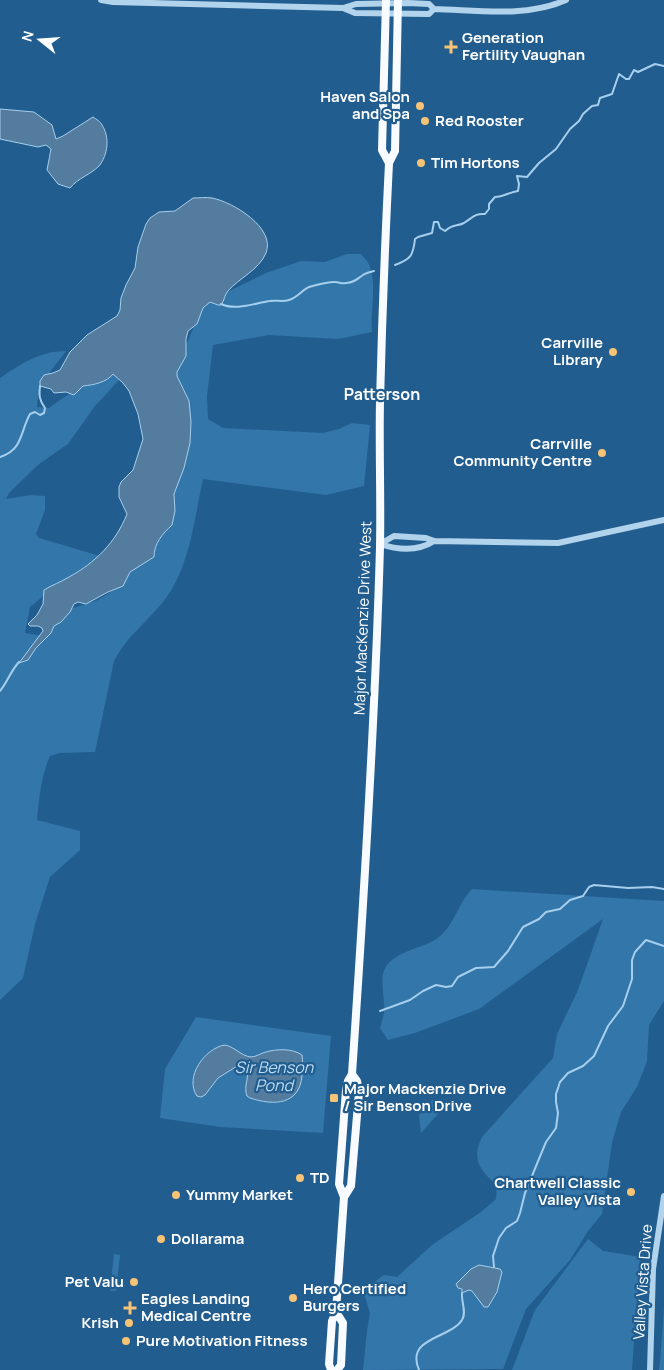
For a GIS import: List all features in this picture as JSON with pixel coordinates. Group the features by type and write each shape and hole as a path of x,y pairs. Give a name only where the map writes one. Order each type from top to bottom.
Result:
{"main road":[{"name":"Major MacKenzie Drive West","path":"386,2 382,150 389,163"},
{"name":"Major MacKenzie Drive West","path":"331,1370 329,1364 332,1321 336,1312 344,1197 339,1184 346,1090 352,1074 376,666 380,544 382,336 389,163 395,151 398,2"},
{"name":"Major MacKenzie Drive West","path":"344,1197 351,1186 359,1092 357,1082 352,1074"},
{"name":"Major MacKenzie Drive West","path":"336,1312 343,1323 341,1365 337,1370"}],"street":[{"path":"101,0 162,4 343,8 356,4 398,2 429,4 434,9 518,11 555,5 566,0"},
{"path":"343,8 355,13 397,14 429,14 434,9"},
{"path":"380,544 394,536 426,538 434,541 558,543 664,520"},
{"path":"380,544 397,549 425,548 434,541"},
{"name":"Valley Vista Drive","path":"650,1370 653,1269 664,1196"}],"shaded area":[{"path":"347,254 361,254 369,265 373,283 372,332 338,339 269,335 213,345 207,396 208,419 223,428 323,433 352,423 370,425 364,486 326,495 203,479 190,543 172,589 163,602 131,637 114,661 95,752 60,753 50,756 44,771 37,820 80,831 80,850 50,877 35,924 23,978 0,1000 0,378 23,363 39,356 66,351 47,377 40,391 37,407 49,408 72,392 97,380 115,374 121,378 95,406 68,444 39,464 9,493 6,499 31,495 45,496 45,510 36,534 39,538 100,556 75,577 58,584 30,607 25,633 44,636 61,612 98,600 112,591 127,574 177,371 207,298 223,294 266,273 301,261 325,262"},
{"path":"472,889 664,901 664,1001 649,1025 647,1061 637,1087 621,1112 612,1143 602,1214 588,1231 570,1260 526,1309 503,1369 363,1370 370,1313 363,1290 384,1275 397,1277 432,1245 481,1212 496,1199 497,1186 482,1170 477,1158 482,1137 553,1058 557,1034 578,990 603,919 479,1009 415,1033 388,1040 380,1028 384,1011 382,978 386,966 399,955 439,937 449,926"},
{"path":"196,1017 331,1036 323,1133 220,1127 160,1118 165,1069"},
{"path":"433,1099 444,1107 421,1133 419,1115"},
{"path":"588,1239 603,1251 640,1257 632,1370 512,1370 535,1310"},
{"path":"114,1254 120,1255 116,1291 110,1291"},
{"path":"664,1307 664,1370 659,1370 660,1362"}],"water":[{"path":"0,109 34,112 52,125 56,139 93,117 105,130 107,140 102,162 70,188 58,184 47,170 51,149 46,145 38,147 0,139"},
{"path":"193,198 221,200 241,211 259,226 265,234 267,244 266,253 259,264 228,291 221,305 210,302 203,308 197,324 188,331 186,356 177,372 177,376 189,401 190,443 184,468 174,494 175,511 172,525 159,540 155,548 154,557 130,572 123,586 86,604 78,602 74,604 70,612 61,622 54,626 51,633 36,648 28,660 19,663 43,631 38,626 30,626 28,624 37,615 43,604 44,590 66,579 87,565 104,551 117,534 127,514 119,497 119,487 121,482 133,470 143,439 138,414 129,391 113,374 100,383 83,386 74,395 66,392 54,393 51,389 40,386 40,381 44,375 60,370 70,352 87,335 117,316 120,310 121,298 135,268 138,247 150,218 159,212 175,211"},
{"name":"Sir Benson Pond","path":"225,1045 251,1057 279,1050 294,1051 302,1055 302,1075 296,1092 291,1098 284,1101 268,1102 250,1098 246,1092 247,1066 242,1063 218,1078 205,1095 197,1096 193,1080 199,1064 210,1052"},
{"path":"479,1265 500,1269 502,1272 497,1292 488,1307 484,1307 472,1291 469,1290 462,1293 462,1289 458,1288 456,1284 471,1269"}],"waterway":[{"path":"395,265 408,259 415,239 432,233 434,222 438,222 440,228 445,231 464,223 476,215 485,214 489,209 489,204 495,197 518,191 517,176 527,177 539,163 556,149 583,114 592,106 598,105 600,98 612,94 619,74 629,79 634,70 638,72 655,64 664,66"},
{"path":"221,304 239,307 270,301 287,301 309,287 329,282 351,282 364,274 374,271"},
{"path":"0,457 13,450 17,445 30,414 35,412 40,415 44,413 45,408 40,397 40,386"},
{"path":"0,691 19,662"},
{"path":"380,1011 410,1000 436,985 452,986 458,977 476,968 494,967 508,951 523,927 539,919 546,912 560,909 570,900 583,896 589,887 594,885 664,889"},
{"path":"494,1267 493,1256 499,1238 506,1228 517,1221 525,1193 546,1142 556,1128 558,1113 556,1094 560,1082 568,1073 583,1066 594,1056 608,1026 623,1006 632,979 632,960 635,952 646,940 664,946"},
{"path":"419,1370 416,1359 418,1351 423,1345 456,1326 462,1320 464,1314 462,1293"}],"place":[{"name":"Generation Fertility Vaughan","path":"451,47"},
{"name":"Haven Salon and Spa","path":"420,106"},
{"name":"Red Rooster","path":"425,121"},
{"name":"Tim Hortons","path":"421,163"},
{"name":"Carrville Library","path":"613,352"},
{"name":"Carrville Community Centre","path":"602,453"},
{"name":"Major Mackenzie Drive / Sir Benson Drive","path":"334,1098"},
{"name":"TD","path":"300,1178"},
{"name":"Chartwell Classic Valley Vista","path":"631,1192"},
{"name":"Yummy Market","path":"176,1195"},
{"name":"Dollarama","path":"161,1239"},
{"name":"Pet Valu","path":"134,1282"},
{"name":"Hero Certified Burgers","path":"293,1298"},
{"name":"Eagles Landing Medical Centre","path":"130,1308"},
{"name":"Krish","path":"129,1323"},
{"name":"Pure Motivation Fitness","path":"126,1341"}],"district":[{"name":"Patterson","path":"382,394"}]}
